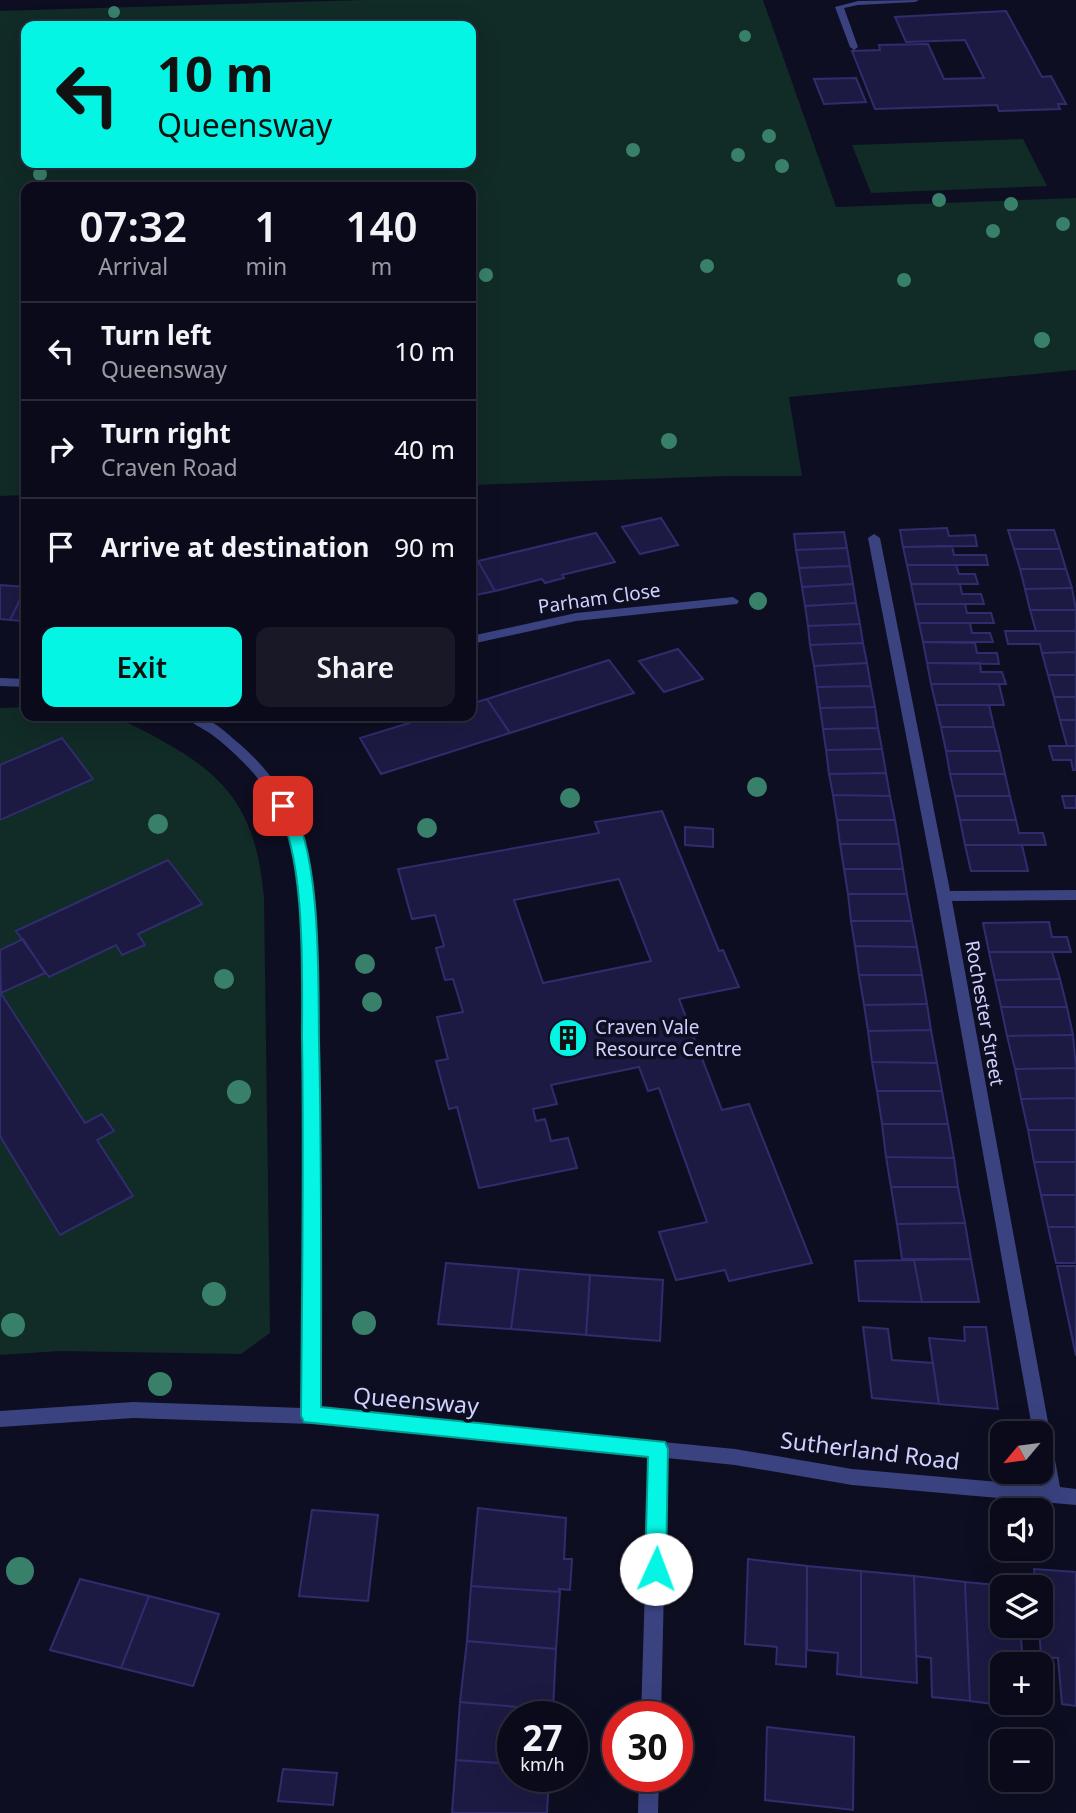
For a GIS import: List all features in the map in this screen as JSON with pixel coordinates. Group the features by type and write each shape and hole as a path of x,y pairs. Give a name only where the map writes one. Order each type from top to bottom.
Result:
{"street":[{"path":"854,47 839,7 858,3 915,0"},
{"name":"Rochester Street","path":"874,538 944,896 1053,1495"},
{"name":"Parham Close","path":"476,639 576,617 733,601"},
{"path":"0,682 21,683"},
{"path":"202,721 231,743 264,776 291,818 303,867 310,953 311,1416"},
{"path":"944,896 1076,895"},
{"name":"Queensway","path":"0,1419 133,1410 311,1416 658,1449"},
{"path":"651,1701 658,1449"},
{"name":"Sutherland Road","path":"658,1449 735,1457 852,1477 1076,1497"},
{"path":"648,1813 649,1792"}],"green space":[{"path":"362,0 763,0 836,207 1076,198 1076,370 789,397 802,476 724,476 476,485 476,182 21,182 21,495 0,496 0,11"},
{"path":"1023,139 1047,186 871,193 852,145"},
{"path":"21,707 21,721 122,721 135,726 190,757 209,772 225,788 248,825 261,871 264,898 270,1333 241,1354 60,1351 0,1355 0,708"}],"building":[{"path":"1006,11 1042,77 1051,76 1066,104 1058,104 1060,109 999,111 997,105 875,109 852,51 880,50 879,45 928,44 944,79 984,78 965,40 906,42 895,17"},
{"path":"856,78 866,102 824,104 814,79"},
{"path":"661,518 678,545 640,554 622,527"},
{"path":"947,528 949,536 975,535 977,546 903,547 900,530"},
{"path":"1008,530 1054,530 1060,549 1014,549"},
{"path":"844,532 847,548 796,550 794,534"},
{"path":"596,533 615,562 562,575 564,578 545,583 542,579 495,591 478,561"},
{"path":"952,546 954,555 986,555 988,565 907,565 903,547"},
{"path":"847,548 850,566 799,568 796,550"},
{"path":"1014,549 1060,549 1066,569 1020,569"},
{"path":"478,561 495,591 476,595"},
{"path":"907,565 956,565 959,574 975,574 978,584 911,584"},
{"path":"850,566 853,584 802,587 799,568"},
{"path":"1020,569 1066,569 1072,588 1025,589"},
{"path":"853,584 856,603 805,606 802,587"},
{"path":"911,584 960,584 962,594 981,594 984,604 915,604"},
{"path":"0,585 21,587 21,597 10,620 0,619"},
{"path":"1072,588 1076,610 1030,610 1025,589"},
{"path":"21,598 21,621 10,620"},
{"path":"856,603 860,624 808,626 805,606"},
{"path":"915,604 965,604 967,613 991,613 994,623 919,623"},
{"path":"1030,610 1076,610 1076,631 1036,631"},
{"path":"919,623 970,623 972,633 990,633 993,642 923,642"},
{"path":"860,624 863,643 810,645 808,626"},
{"path":"1005,631 1076,631 1076,652 1042,653 1040,644 1008,644"},
{"path":"923,642 975,643 977,653 997,653 999,664 927,663"},
{"path":"863,643 867,663 814,666 810,645"},
{"path":"678,649 703,679 664,692 639,661"},
{"path":"1076,652 1076,675 1048,675 1042,653"},
{"path":"609,660 634,693 510,733 487,699"},
{"path":"867,663 871,686 817,687 814,666"},
{"path":"927,663 980,663 981,672 1002,672 1006,684 931,684"},
{"path":"1048,675 1076,675 1076,697 1054,697"},
{"path":"931,684 999,684 1004,705 936,705"},
{"path":"871,686 875,707 820,708 817,687"},
{"path":"1054,697 1076,697 1076,720 1060,720"},
{"path":"487,699 510,733 381,774 360,738 416,721 476,721 476,702"},
{"path":"936,705 989,705 994,727 941,727"},
{"path":"875,707 878,728 823,729 820,708"},
{"path":"1060,720 1076,720 1076,746 1067,746"},
{"path":"941,727 994,727 1000,751 946,751"},
{"path":"878,728 882,749 826,750 823,729"},
{"path":"62,738 93,779 0,820 0,765"},
{"path":"1049,746 1076,746 1076,770 1073,770 1071,760 1053,760"},
{"path":"882,749 886,773 829,774 826,750"},
{"path":"946,751 1000,751 1005,774 950,774"},
{"path":"886,773 890,796 833,795 829,774"},
{"path":"950,774 1005,774 1010,796 955,796"},
{"path":"833,795 890,796 895,820 837,820"},
{"path":"955,796 1010,796 1016,820 960,820"},
{"path":"1062,796 1076,796 1076,808 1065,808"},
{"name":"Craven Vale Resource Centre","path":"662,811 719,951 723,950 739,987 679,999 722,1110 749,1104 812,1263 729,1281 725,1270 676,1280 659,1232 707,1222 659,1088 648,1091 639,1067 551,1085 557,1104 533,1109 536,1121 545,1119 551,1141 568,1138 577,1168 479,1188 457,1107 449,1109 436,1061 448,1059 437,1017 463,1012 453,979 445,980 436,948 444,946 435,915 412,919 398,869 599,833 595,822","holes":["619,879 651,961 543,983 514,900"]},
{"path":"837,820 895,820 899,844 840,844"},
{"path":"960,820 1016,820 1019,833 1043,833 1046,845 965,845"},
{"path":"685,827 713,829 713,847 685,845"},
{"path":"840,844 899,844 903,869 844,869"},
{"path":"965,845 1022,845 1028,871 971,871"},
{"path":"168,860 202,904 138,934 145,945 122,955 116,945 49,977 16,931"},
{"path":"844,869 903,869 907,894 848,894"},
{"path":"848,894 907,894 912,921 851,921"},
{"path":"851,921 912,921 917,947 855,946"},
{"path":"1049,922 1052,937 1067,937 1071,952 989,952 983,923"},
{"path":"23,939 45,973 1,993 0,950"},
{"path":"855,946 917,947 922,975 859,975"},
{"path":"989,952 1052,952 1060,979 995,980"},
{"path":"859,975 922,975 927,1004 864,1005"},
{"path":"1060,979 1067,1007 1001,1007 995,980"},
{"path":"0,992 85,1123 102,1114 114,1131 97,1140 133,1196 60,1235 0,1136"},
{"path":"927,1004 931,1030 868,1031 864,1005"},
{"path":"1001,1007 1067,1007 1073,1035 1007,1036"},
{"path":"931,1030 937,1063 872,1062 868,1031"},
{"path":"1073,1035 1076,1068 1015,1069 1007,1036"},
{"path":"872,1062 937,1063 942,1091 877,1091"},
{"path":"1076,1068 1076,1098 1021,1099 1015,1069"},
{"path":"877,1091 942,1091 948,1124 882,1124"},
{"path":"1076,1098 1076,1130 1028,1130 1021,1099"},
{"path":"882,1124 948,1124 954,1158 886,1157"},
{"path":"1028,1130 1076,1130 1076,1162 1034,1162"},
{"path":"886,1157 954,1158 958,1187 891,1187"},
{"path":"1034,1162 1076,1162 1076,1195 1041,1195"},
{"path":"891,1187 958,1187 965,1223 897,1224"},
{"path":"1041,1195 1076,1195 1076,1227 1048,1227"},
{"path":"965,1223 971,1259 902,1259 897,1224"},
{"path":"1048,1227 1076,1227 1076,1263 1056,1263"},
{"path":"971,1259 979,1302 922,1302 914,1260"},
{"path":"914,1260 922,1302 859,1301 855,1261"},
{"path":"446,1263 519,1269 511,1329 438,1324"},
{"path":"1057,1266 1076,1266 1076,1356"},
{"path":"519,1269 590,1275 586,1335 511,1329"},
{"path":"590,1275 663,1280 660,1341 586,1335"},
{"path":"863,1327 888,1329 892,1360 933,1363 939,1404 872,1398"},
{"path":"964,1327 986,1327 998,1409 939,1404 929,1338 965,1341"},
{"path":"478,1508 566,1518 564,1559 572,1559 570,1590 559,1589 560,1592 471,1586"},
{"path":"312,1510 378,1515 368,1601 299,1596"},
{"path":"748,1559 807,1566 806,1667 776,1664 777,1647 745,1644"},
{"path":"807,1566 861,1571 861,1677 837,1674 838,1653 807,1650"},
{"path":"1034,1569 1076,1572 1076,1706 1062,1704 1058,1658 1053,1658 1053,1652 1041,1652 1040,1638 1053,1638 1053,1575 1034,1575"},
{"path":"861,1571 914,1576 917,1683 861,1677"},
{"path":"914,1576 965,1582 970,1701 932,1697 931,1658 916,1656"},
{"path":"80,1579 149,1596 121,1668 50,1650"},
{"path":"965,1582 990,1584 990,1638 1021,1638 1022,1652 990,1652 990,1704 970,1701"},
{"path":"471,1586 560,1592 556,1649 467,1641"},
{"path":"149,1596 219,1614 193,1686 121,1668"},
{"path":"467,1641 556,1649 553,1701 497,1701 497,1705 460,1702"},
{"path":"460,1702 497,1705 497,1763 456,1760"},
{"path":"767,1727 854,1737 853,1810 765,1800"},
{"path":"456,1760 497,1763 497,1792 548,1792 547,1813 452,1813"},
{"path":"283,1769 337,1773 333,1805 278,1801"}],"place":[{"name":"Craven Vale Resource Centre","path":"568,1038"}],"route":[{"path":"283,806 291,818 299,843 310,953 311,1416 658,1449 656,1569"}]}
